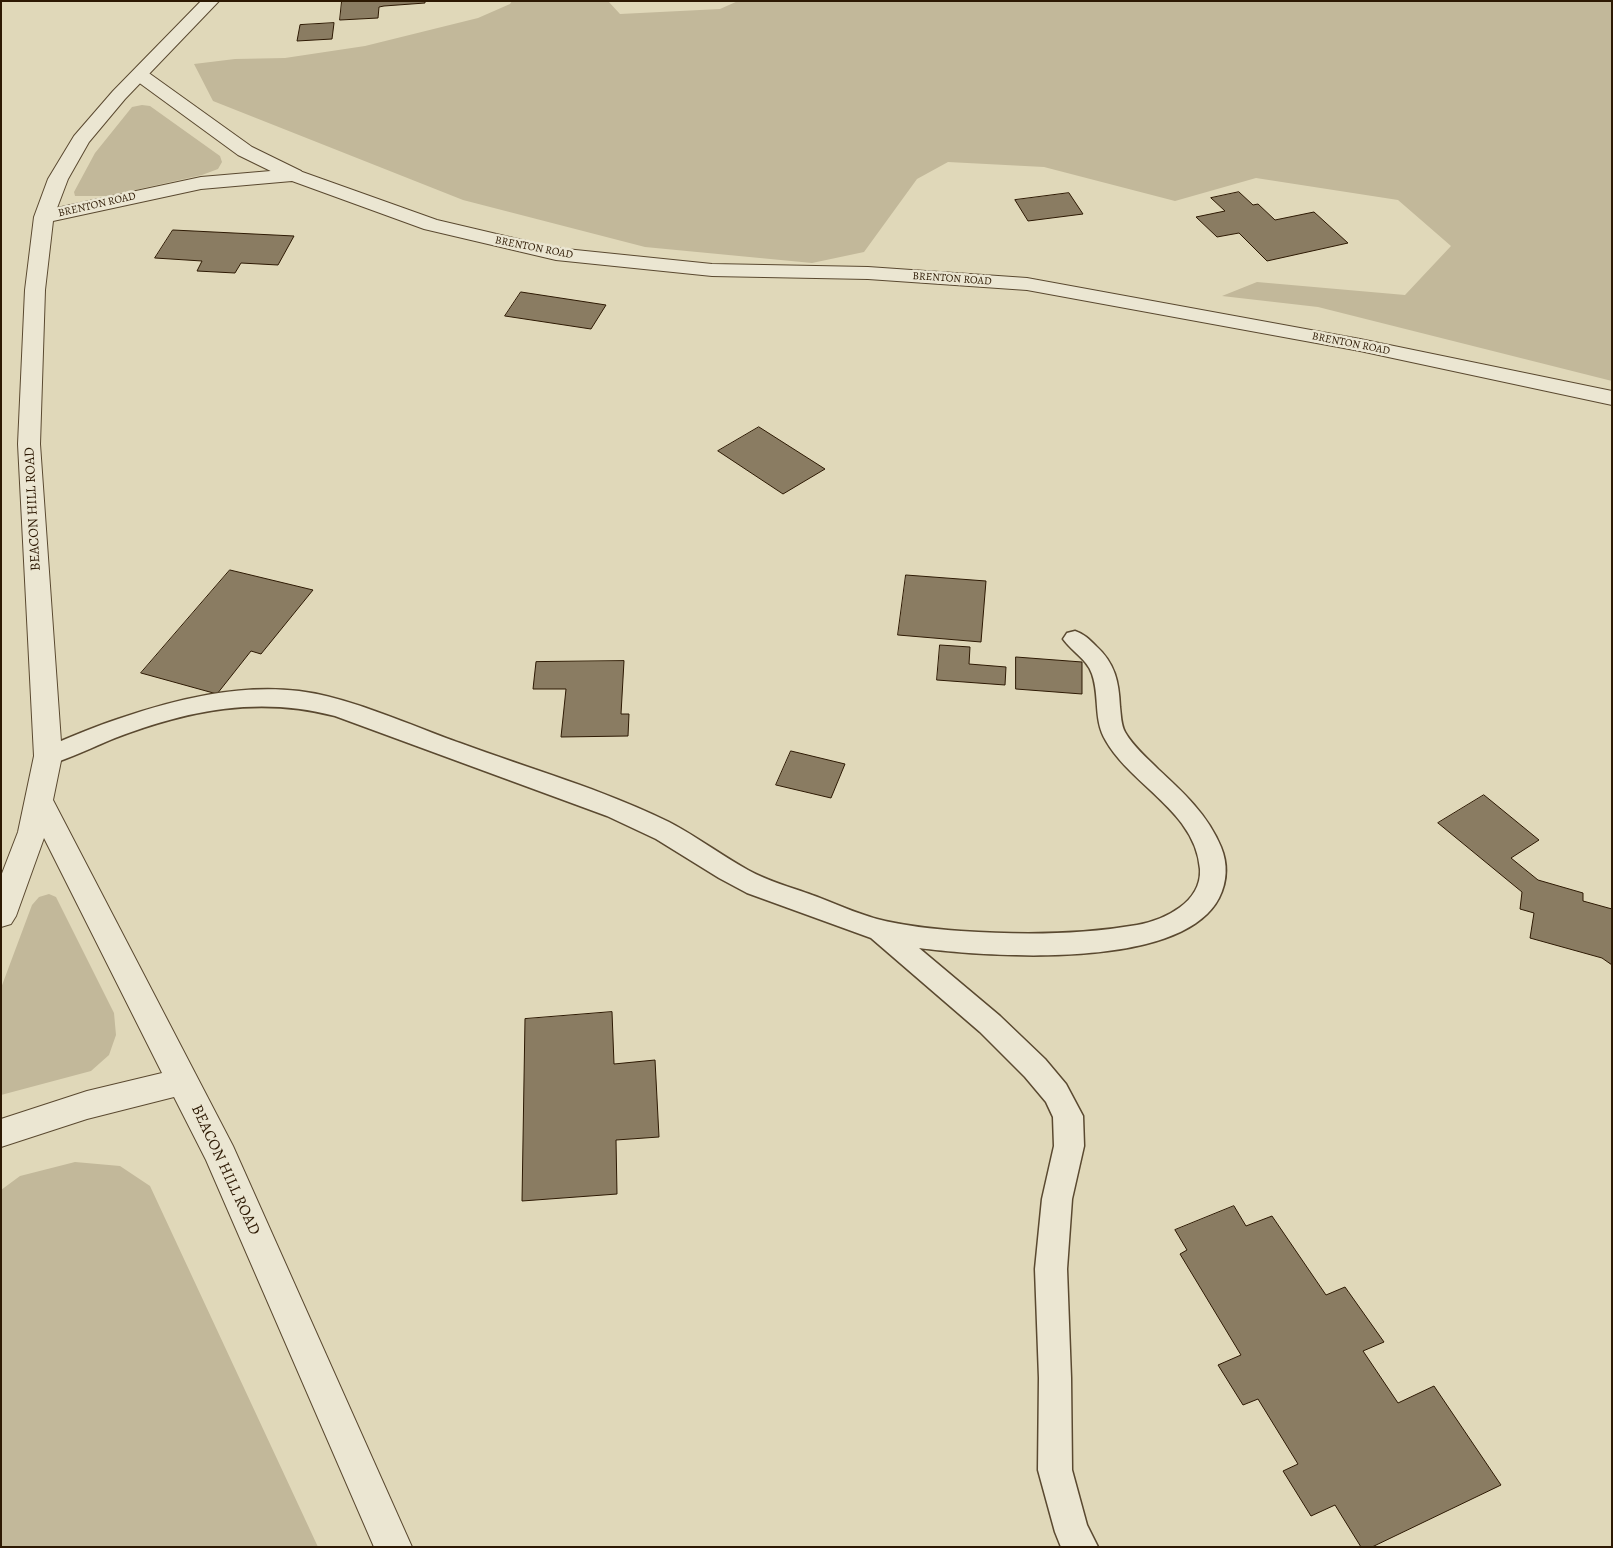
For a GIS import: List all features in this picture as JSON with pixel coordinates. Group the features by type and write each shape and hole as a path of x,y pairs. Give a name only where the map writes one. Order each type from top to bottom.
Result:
{"street":[{"name":"BRENTON ROAD","path":"44,217 58,179 81,140 120,95 211,1"},
{"name":"BRENTON ROAD","path":"140,75 246,151 294,175 430,224 556,254 712,270 868,274 1027,284 1360,345 1612,398"},
{"name":"BRENTON ROAD","path":"44,217 201,184 255,177 294,175"},
{"name":"BEACON HILL ROAD","path":"1,916 32,832 48,756 29,444 35,290 44,217"},
{"name":"BEACON HILL ROAD","path":"39,801 221,1156 393,1547"},
{"path":"1,1133 87,1105 182,1081"}],"lane":[{"path":"48,756 106,730 195,706 259,697 298,699 340,709 598,803 665,832 750,883 879,930 919,938 999,943 1071,943 1129,938 1171,926 1202,905 1214,883 1213,859 1204,837 1187,813 1139,767 1114,736 1109,716 1108,693 1103,671 1094,657 1075,639"},
{"path":"879,930 990,1024 1056,1093 1068,1116 1069,1146 1057,1199 1052,1269 1055,1470 1072,1532 1081,1547"}],"shaded area":[{"path":"512,1 608,1 620,14 720,9 738,1 1612,1 1612,381 1318,307 1222,296 1257,282 1405,295 1451,246 1398,200 1256,178 1175,201 1044,167 948,162 917,179 864,252 812,263 645,247 463,200 213,101 194,64 235,59 285,58 365,46 478,18 510,4"},
{"path":"150,106 220,156 222,162 218,169 202,175 108,196 75,196 74,192 95,153 132,107"},
{"path":"49,894 56,897 114,1013 116,1035 109,1055 91,1071 1,1095 1,988 32,905 39,897"},
{"path":"75,1162 120,1166 150,1186 318,1547 1,1547 1,1190 20,1176"}],"building":[{"path":"342,1 425,1 425,3 379,7 378,18 340,20"},
{"path":"334,23 332,39 297,41 300,25"},
{"path":"1239,192 1253,205 1258,204 1275,220 1314,212 1348,243 1267,261 1239,233 1217,237 1196,217 1225,211 1211,198"},
{"path":"1069,193 1083,214 1028,221 1015,200"},
{"path":"173,230 294,236 278,265 241,263 235,273 197,271 202,261 155,258"},
{"path":"521,292 606,305 591,329 505,316"},
{"path":"759,427 825,469 783,494 718,451"},
{"path":"230,570 313,590 261,654 251,651 217,694 141,673"},
{"path":"906,575 986,581 981,642 898,635"},
{"path":"940,645 970,647 969,664 1006,667 1005,685 937,680"},
{"path":"1016,657 1082,662 1082,694 1016,689"},
{"path":"624,661 621,714 629,714 628,736 561,737 566,689 533,689 536,662"},
{"path":"791,751 845,764 831,798 776,785"},
{"path":"1484,795 1539,840 1511,858 1538,880 1583,893 1583,901 1612,909 1612,965 1602,958 1530,938 1534,913 1520,909 1522,892 1438,823"},
{"path":"612,1012 614,1064 655,1060 659,1137 616,1140 617,1194 522,1201 525,1019"},
{"path":"1234,1206 1246,1226 1272,1216 1326,1295 1345,1287 1384,1342 1363,1351 1398,1403 1434,1386 1501,1485 1372,1547 1361,1547 1335,1505 1311,1516 1283,1471 1298,1464 1258,1399 1243,1405 1218,1365 1241,1355 1180,1254 1187,1250 1175,1230"}]}
